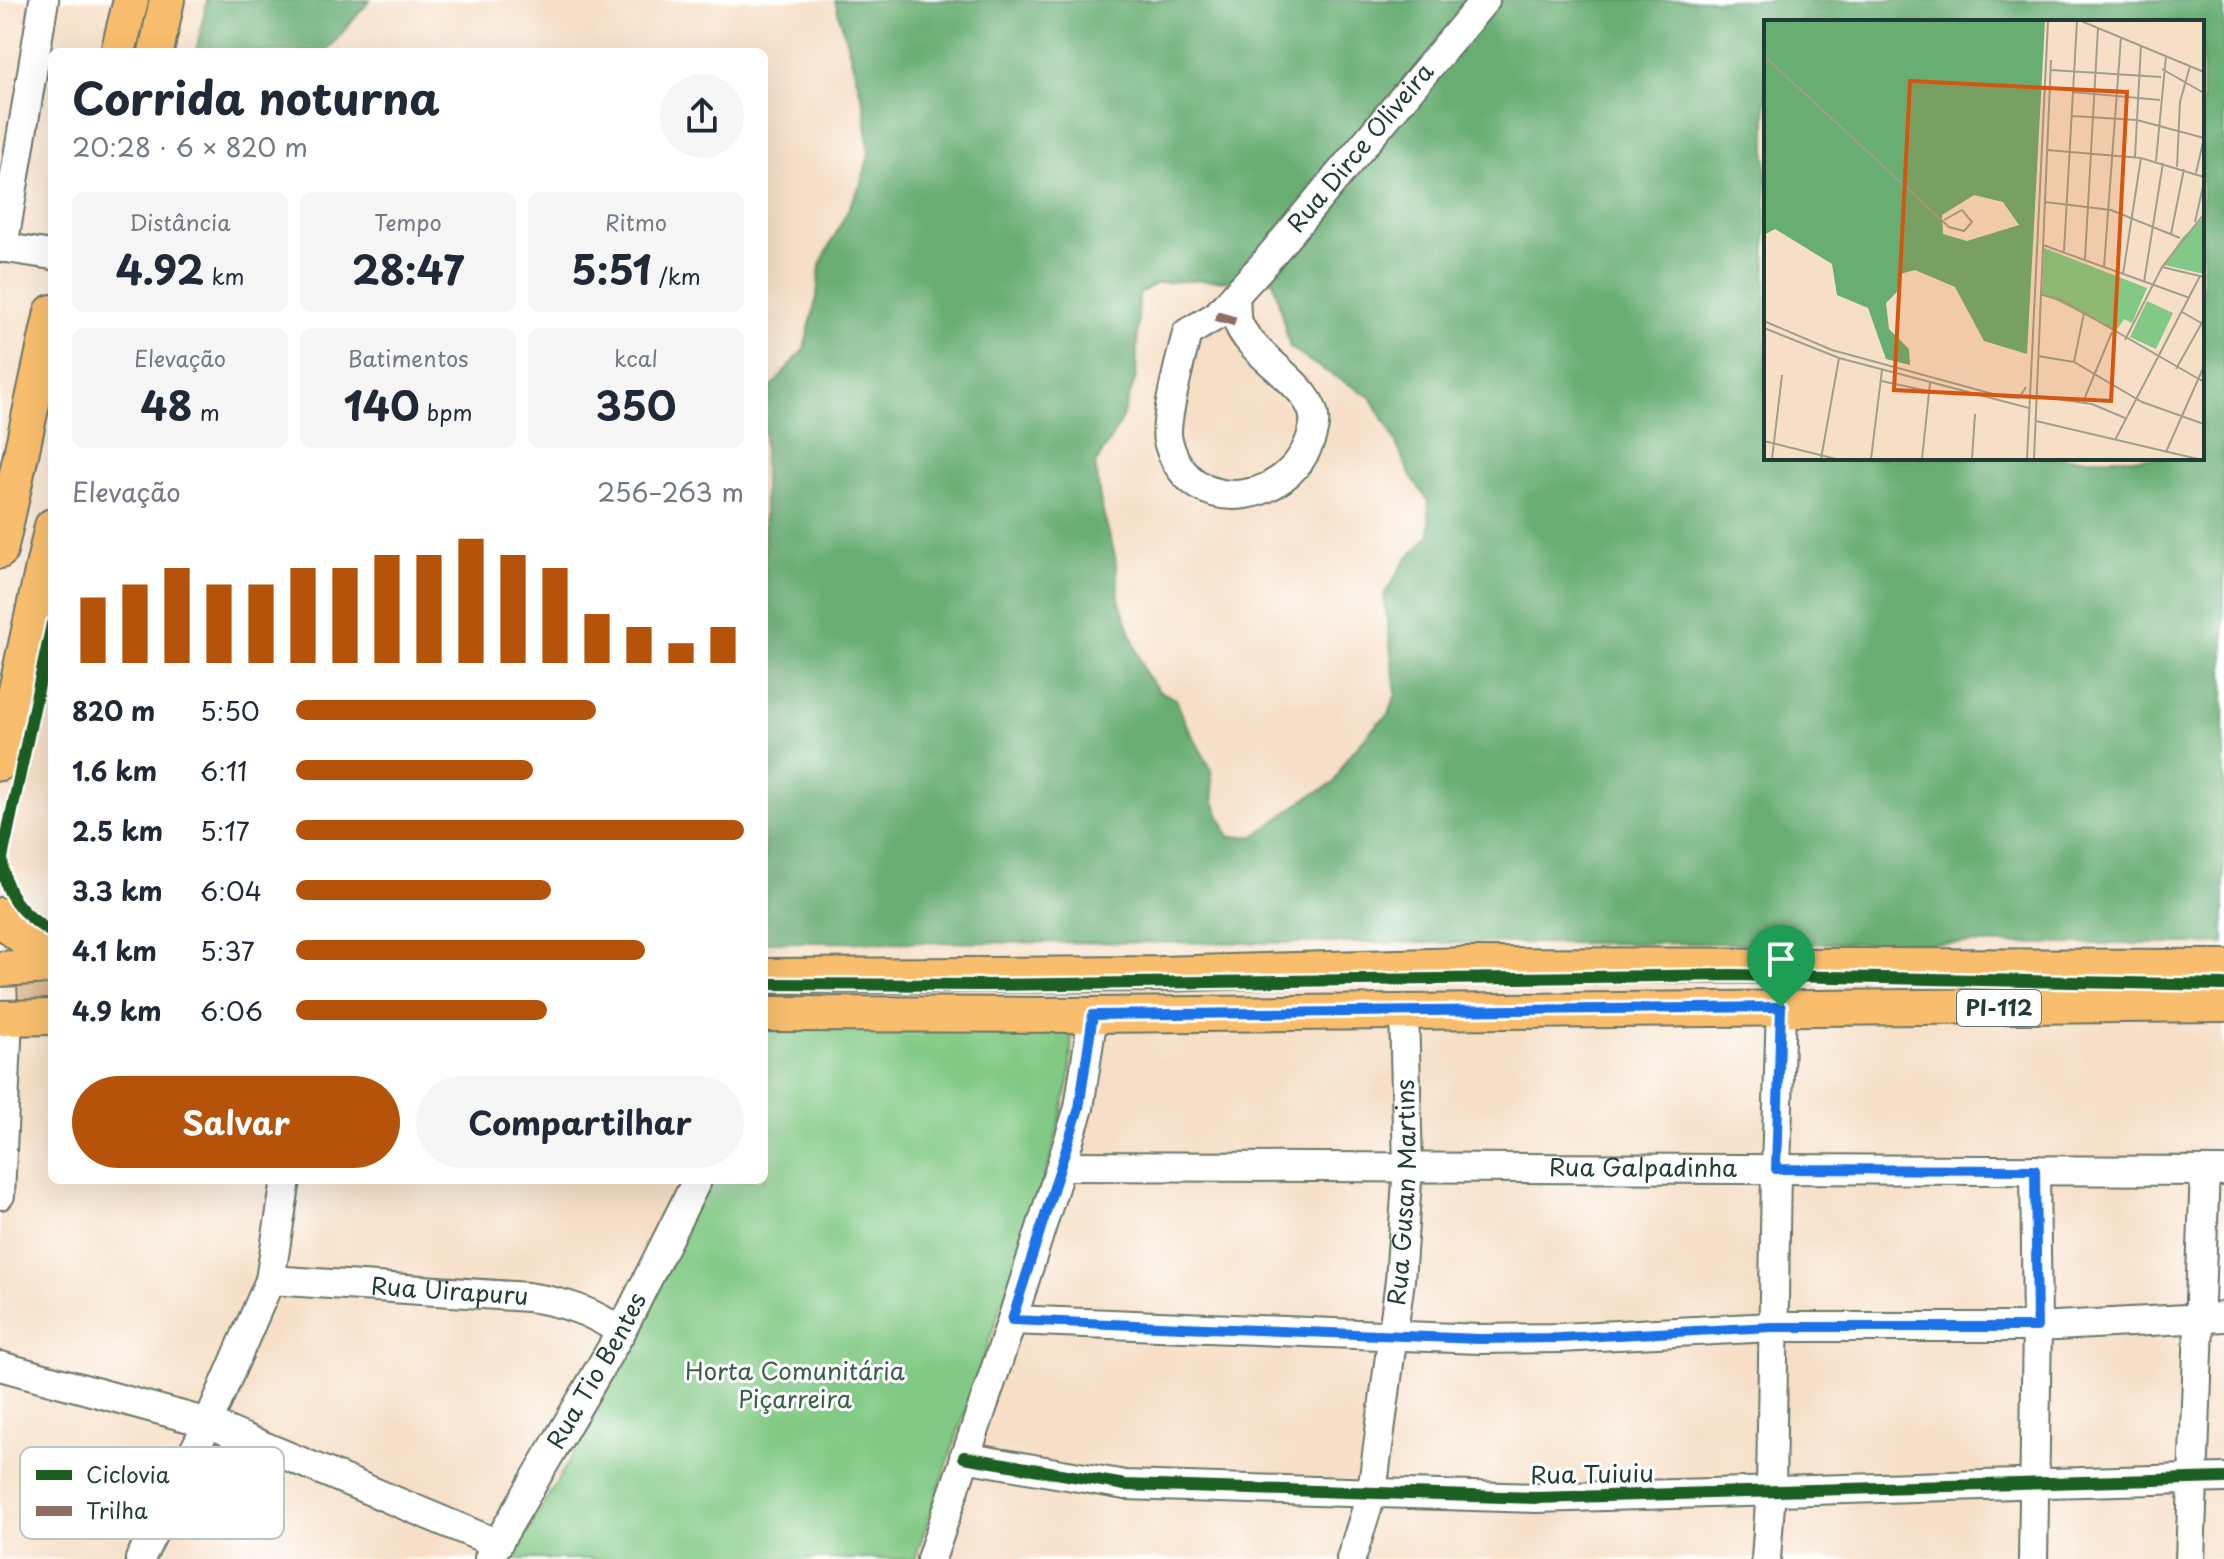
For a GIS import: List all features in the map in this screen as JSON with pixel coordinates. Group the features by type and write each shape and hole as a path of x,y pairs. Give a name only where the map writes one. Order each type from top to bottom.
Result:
{"main road":[{"path":"110,48 119,0"},
{"path":"119,48 131,0"},
{"path":"143,48 142,34 150,0"},
{"path":"157,48 167,0"},
{"path":"0,551 48,330"},
{"path":"0,763 48,544"},
{"path":"0,915 39,943"},
{"name":"PI-112","path":"768,976 1175,973 1481,965 2224,967"},
{"path":"2011,1008 2012,965"},
{"path":"0,969 48,966"},
{"path":"2117,967 2118,1006"},
{"name":"PI-112","path":"768,1014 1093,1015 2224,1004"},
{"path":"4,1018 48,1017"}],"street":[{"path":"44,0 2,248 48,254"},
{"name":"Rua Dirce Oliveira","path":"1235,295 1237,322 1259,352 1313,407 1314,424 1307,447 1288,475 1254,493 1235,497 1211,491 1193,482 1175,460 1167,439 1167,420 1187,333 1216,316 1235,295 1485,0"},
{"path":"1766,1559 1771,1490 1781,1007"},
{"name":"Rua Gusan Martins","path":"1351,1559 1372,1492 1394,1334 1408,1167 1404,1011"},
{"path":"931,1559 1012,1320 1079,1108 1093,1015"},
{"path":"0,1195 4,1018"},
{"name":"Rua Galpadinha","path":"1061,1166 2215,1171"},
{"path":"2033,1559 2037,1327 2035,1170"},
{"path":"2190,1559 2193,1479 2212,1317 2215,1171"},
{"path":"196,1447 270,1280 285,1184"},
{"name":"Rua Tio Bentes","path":"493,1551 621,1332 695,1184"},
{"name":"Rua Uirapuru","path":"270,1280 528,1297 565,1303 601,1318 621,1332"},
{"path":"1012,1320 1479,1339 1772,1327 2037,1327 2212,1317"},
{"path":"0,1366 208,1423 261,1447"},
{"path":"284,1457 493,1551"},
{"name":"Rua Tuiuiu","path":"964,1457 1125,1485 1536,1498 2224,1478"},
{"path":"140,1559 150,1539"}],"green space":[{"path":"207,0 370,0 329,48 197,48"},
{"path":"835,0 2224,0 2224,944 768,942 768,391 804,349 817,297 820,265 862,182 869,154 865,109","holes":["1273,280 1290,348 1371,397 1411,477 1428,500 1430,535 1407,558 1384,595 1396,693 1389,715 1346,759 1334,783 1305,799 1255,836 1229,837 1214,802 1211,769 1176,699 1159,691 1145,674 1119,599 1115,556 1101,505 1095,465 1120,423 1136,377 1139,294 1155,284"]},
{"name":"Horta Comunitária Piçarreira","path":"1072,1026 1070,1078 1050,1162 915,1559 511,1559 592,1422 703,1184 768,1184 768,1027"}],"building":[{"path":"17,979 48,979 48,1006 18,1006"}],"marked path":[{"path":"1216,316 1237,322"}],"cycle path":[{"path":"48,643 2,858 6,882 16,902 48,930"},
{"path":"768,984 983,985 1733,975 2224,985"},
{"path":"964,1457 1125,1485 1536,1498 2224,1478"}],"route":[{"path":"1781,1007 1776,1169 2035,1170 2037,1327 1772,1327 1479,1339 1012,1320 1079,1108 1093,1015 1781,1007"}]}
